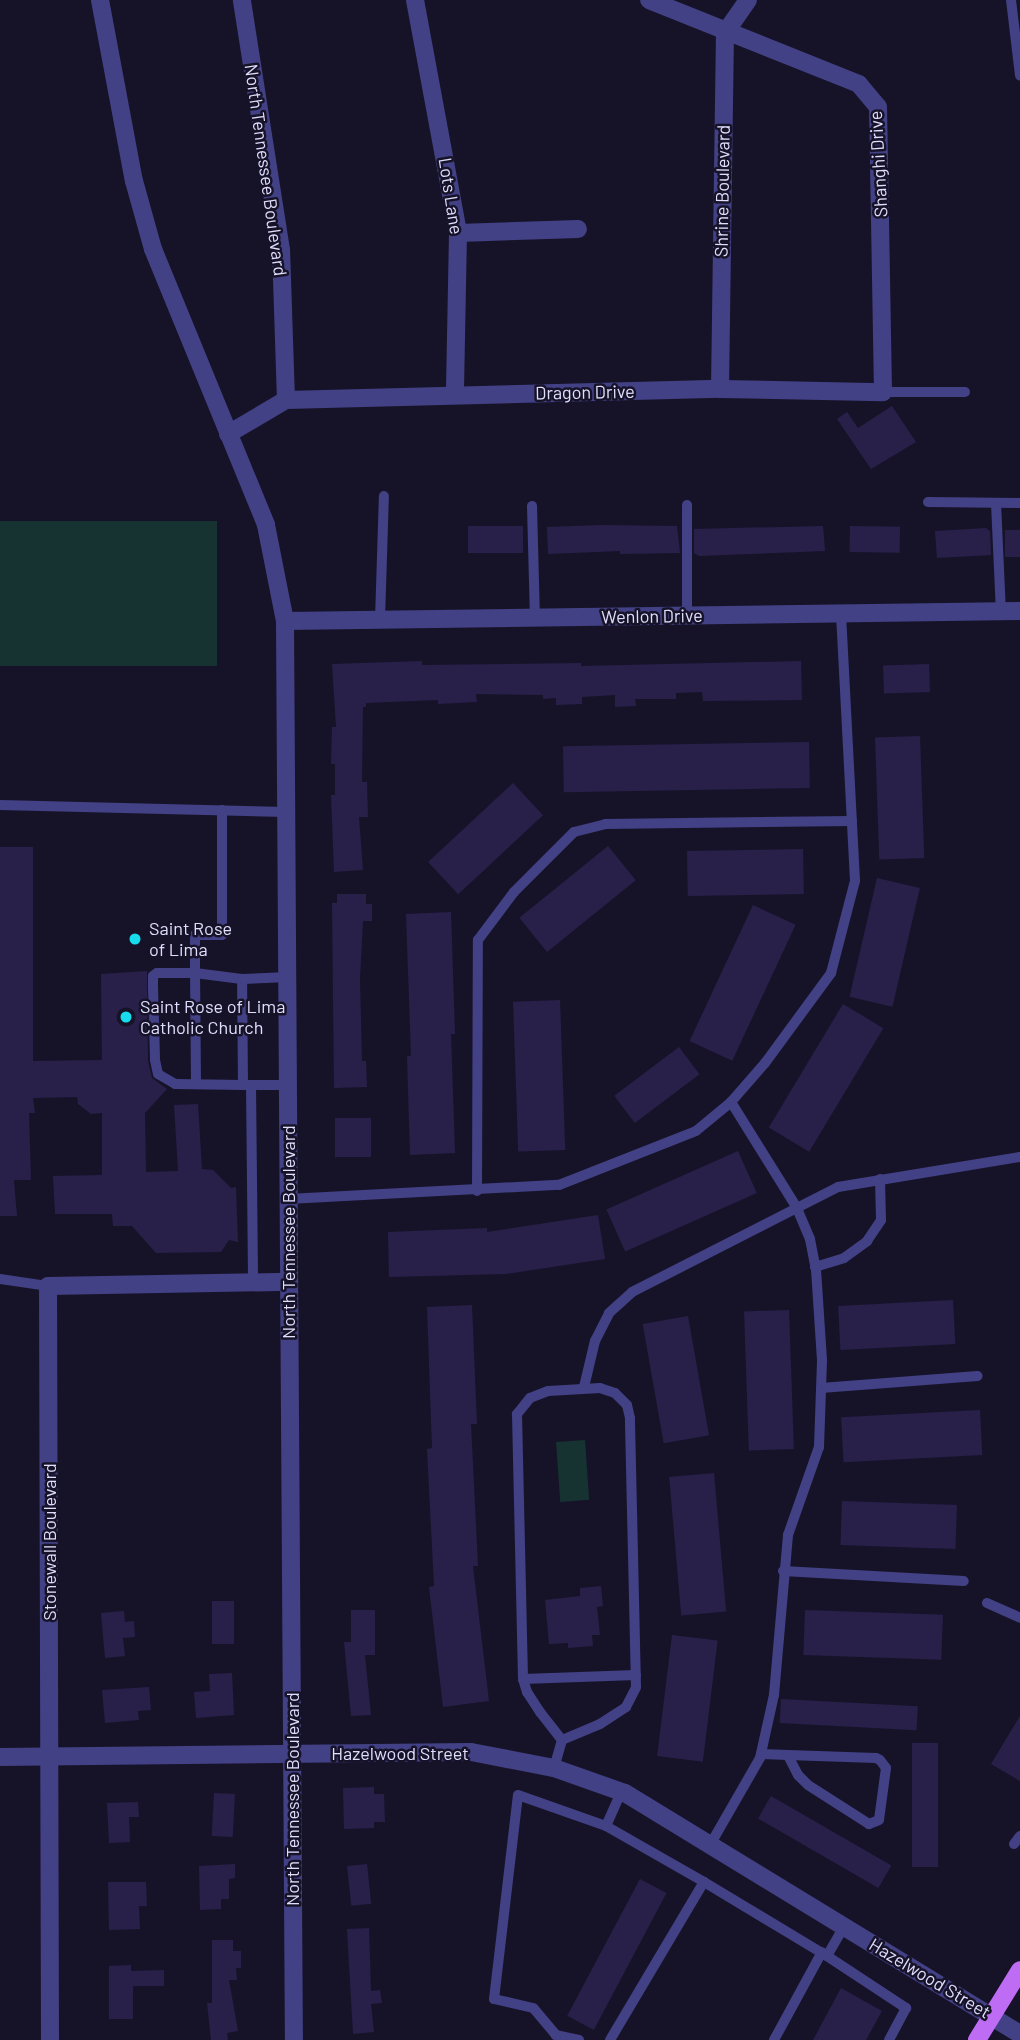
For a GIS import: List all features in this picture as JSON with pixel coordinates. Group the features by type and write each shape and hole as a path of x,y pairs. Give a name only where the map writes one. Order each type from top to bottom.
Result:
{"main road":[{"path":"977,2040 1020,1970"}],"street":[{"name":"North Tennessee Boulevard","path":"100,0 134,181 150,237 266,525 285,621 294,2040"},
{"name":"North Tennessee Boulevard","path":"242,0 281,250 286,400"},
{"name":"Lots Lane","path":"415,0 458,233 455,395"},
{"name":"Shanghi Drive","path":"649,0 859,85 878,107 883,392"},
{"path":"725,33 748,0"},
{"name":"Shrine Boulevard","path":"720,389 725,33"},
{"path":"458,233 579,229"},
{"name":"Dragon Drive","path":"286,400 720,389 883,392"},
{"path":"228,434 286,400"},
{"name":"Wenlon Drive","path":"285,621 1020,611"},
{"path":"48,1286 289,1282"},
{"name":"Stonewall Boulevard","path":"48,1286 50,2040"},
{"name":"Hazelwood Street","path":"0,1757 471,1752 554,1768 621,1792 1020,2034"}],"lane":[{"path":"1011,0 1020,75"},
{"path":"883,392 965,392"},
{"path":"380,620 384,496"},
{"path":"928,502 1020,503"},
{"path":"996,503 1001,612"},
{"path":"687,505 687,616"},
{"path":"532,506 537,591 535,618"},
{"path":"288,1199 559,1185 696,1131 731,1102 765,1063 831,973 855,881 841,614"},
{"path":"0,805 286,812"},
{"path":"196,1084 195,935 222,934 222,810"},
{"path":"477,1191 478,940 514,891 565,840 574,832 605,824 852,821"},
{"path":"287,1085 175,1084 158,1074 155,1060 153,976 157,973 195,973 242,979 288,977"},
{"path":"242,979 253,1282"},
{"path":"710,1845 761,1754 774,1695 783,1571 795,1511 819,1447 821,1388 815,1267 810,1239 797,1208 731,1102"},
{"path":"584,1387 595,1341 604,1322 609,1313 632,1292 838,1187 1020,1157"},
{"path":"815,1267 844,1258 867,1241 881,1220 880,1179"},
{"path":"0,1279 48,1286"},
{"path":"821,1388 978,1376"},
{"path":"584,1387 615,1393 626,1405 630,1418 636,1687 626,1707 600,1724 562,1740 527,1692 523,1679 517,1414 530,1398 548,1391 584,1387"},
{"path":"783,1571 964,1581"},
{"path":"987,1603 1020,1618"},
{"path":"523,1679 636,1675"},
{"path":"554,1768 562,1740"},
{"path":"761,1754 788,1755 880,1760 886,1768 879,1820 869,1824 808,1785 798,1775 788,1755"},
{"path":"607,1826 621,1792"},
{"path":"579,2040 555,2035 533,2008 494,1999 518,1795 607,1826 825,1954 906,2008 889,2040"},
{"path":"610,2040 705,1882"},
{"path":"775,2040 844,1926"}],"green space":[{"path":"0,521 217,521 217,666 0,666"},
{"path":"585,1440 589,1500 560,1502 556,1442"}],"building":[{"path":"892,406 916,442 871,469 837,419 847,412 858,428"},
{"path":"468,526 523,526 523,553 468,553"},
{"path":"677,526 680,553 620,554 620,551 548,554 547,527"},
{"path":"823,526 825,551 699,556 694,553 694,529"},
{"path":"850,526 900,527 900,553 850,552"},
{"path":"986,528 990,531 991,555 937,558 935,531"},
{"path":"1005,530 1020,530 1020,557 1005,557"},
{"path":"422,661 422,665 581,663 581,666 801,661 802,700 703,701 702,692 676,693 676,699 635,699 636,706 615,707 615,695 582,697 582,704 556,705 556,698 543,699 543,695 476,694 477,702 438,704 438,700 366,703 366,707 363,707 362,782 367,782 368,817 359,817 363,870 334,872 331,795 335,795 335,764 331,764 332,727 336,727 332,664"},
{"path":"929,664 930,692 884,694 883,666"},
{"path":"920,736 924,858 879,859 875,738"},
{"path":"809,742 810,788 564,792 563,746"},
{"path":"513,783 543,815 458,894 428,862"},
{"path":"608,846 636,880 547,952 519,918"},
{"name":"Saint Rose of Lima Catholic Church","path":"0,847 33,847 33,1061 102,1060 101,974 147,971 148,1061 152,1078 167,1089 145,1113 146,1172 178,1171 174,1105 198,1104 202,1169 213,1170 231,1188 236,1187 238,1242 229,1240 221,1252 156,1253 132,1226 113,1226 112,1214 55,1214 53,1176 102,1175 102,1113 91,1114 78,1104 77,1097 33,1098 35,1113 29,1113 31,1180 14,1180 17,1216 0,1216"},
{"path":"803,849 804,894 688,896 687,851"},
{"path":"877,878 920,888 892,1007 850,997"},
{"path":"337,894 366,894 366,904 372,904 372,921 363,921 360,979 362,1061 366,1061 367,1087 334,1088 332,903 337,903"},
{"path":"753,905 796,925 732,1061 690,1041"},
{"path":"451,912 455,1153 410,1155 407,1056 411,1056 406,914"},
{"path":"560,1000 565,1150 518,1152 513,1002"},
{"path":"843,1004 883,1028 809,1152 769,1127"},
{"path":"679,1047 699,1074 635,1123 614,1096"},
{"path":"335,1118 371,1118 371,1157 335,1157"},
{"path":"738,1151 757,1193 625,1252 606,1210"},
{"path":"598,1215 605,1259 506,1274 389,1277 388,1232 487,1228 487,1232"},
{"path":"953,1300 955,1344 840,1350 838,1306"},
{"path":"472,1305 477,1424 471,1424 478,1566 473,1566 489,1701 443,1707 429,1587 434,1586 427,1449 432,1448 427,1307"},
{"path":"789,1310 794,1449 749,1450 744,1312"},
{"path":"688,1316 709,1435 664,1443 643,1324"},
{"path":"980,1410 982,1455 844,1462 841,1417"},
{"path":"714,1473 726,1611 681,1615 669,1477"},
{"path":"842,1501 957,1505 955,1549 840,1545"},
{"path":"601,1586 603,1606 597,1607 600,1635 592,1635 593,1646 568,1648 568,1643 549,1644 545,1600 580,1596 580,1588"},
{"path":"212,1601 234,1601 234,1644 212,1644"},
{"path":"351,1610 375,1610 375,1655 365,1655 371,1715 351,1716 344,1642 351,1642"},
{"path":"805,1610 943,1615 941,1660 803,1655"},
{"path":"124,1611 125,1622 134,1621 135,1637 123,1638 125,1656 105,1658 101,1613"},
{"path":"672,1635 718,1641 703,1762 657,1756"},
{"path":"232,1673 234,1715 196,1718 194,1692 210,1691 209,1674"},
{"path":"149,1687 151,1710 138,1711 139,1720 105,1723 102,1690"},
{"path":"781,1699 918,1706 917,1730 780,1723"},
{"path":"1020,1716 1020,1781 991,1764"},
{"path":"912,1743 938,1743 938,1867 912,1867"},
{"path":"374,1787 374,1794 384,1794 385,1822 374,1822 374,1828 344,1829 343,1788"},
{"path":"214,1793 235,1794 233,1837 212,1836"},
{"path":"771,1796 891,1866 878,1888 758,1819"},
{"path":"138,1802 139,1817 129,1817 130,1842 109,1843 107,1803"},
{"path":"235,1864 235,1878 229,1879 229,1899 221,1899 221,1909 200,1910 199,1866"},
{"path":"367,1864 371,1904 351,1906 347,1866"},
{"path":"640,1879 666,1893 594,2030 567,2016"},
{"path":"108,1882 146,1882 147,1906 139,1906 140,1929 109,1930"},
{"path":"369,1928 371,1991 380,1990 382,2003 371,2004 374,2032 353,2034 347,1929"},
{"path":"212,1940 233,1940 233,1951 241,1951 241,1968 236,1968 237,1980 229,1980 238,2031 227,2033 228,2040 211,2040 207,2003 212,2003"},
{"path":"131,1965 131,1971 164,1970 164,1986 133,1986 133,2019 109,2019 109,1966"},
{"path":"841,1988 882,2011 866,2040 813,2040"}],"place":[{"name":"Saint Rose of Lima","path":"135,939"},
{"name":"Saint Rose of Lima Catholic Church","path":"126,1017"}]}
